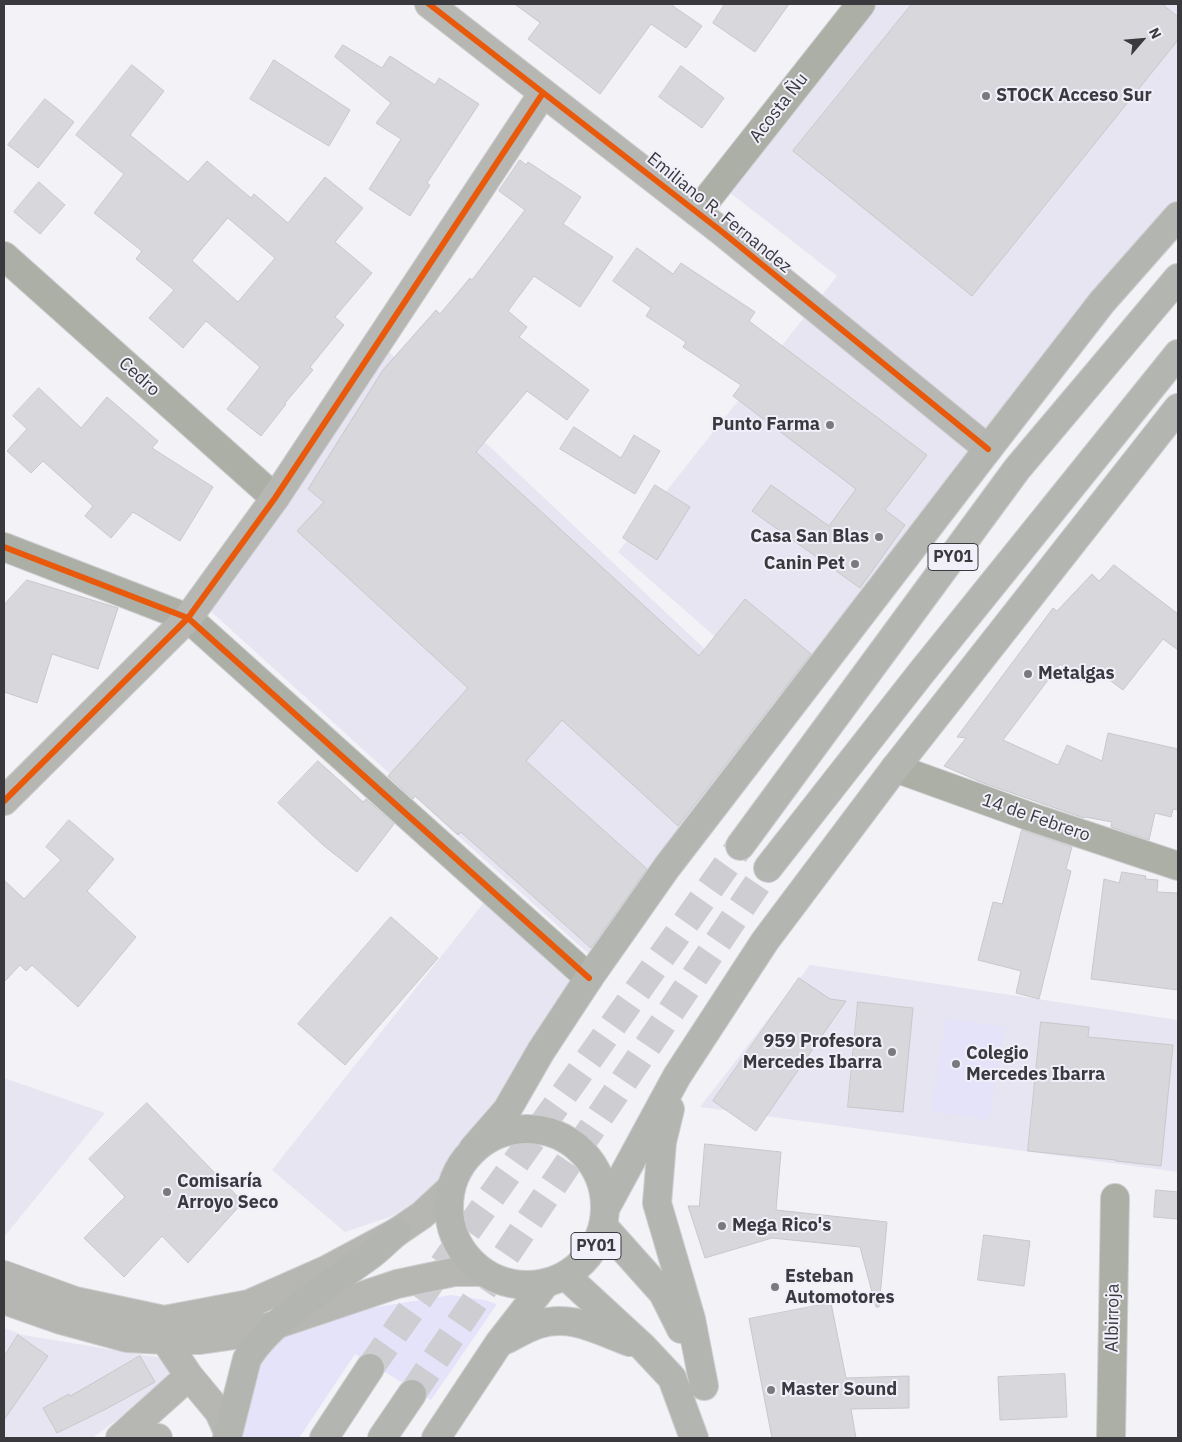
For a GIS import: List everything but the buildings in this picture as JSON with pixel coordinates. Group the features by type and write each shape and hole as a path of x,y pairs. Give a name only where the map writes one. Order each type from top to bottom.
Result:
{"highway":[{"path":"473,1150 507,1110 541,1051 589,978 667,867 1102,302 1178,216"},
{"name":"PY01","path":"740,846 1017,469 1178,278"},
{"name":"PY01","path":"768,868 927,665 1178,354"},
{"path":"677,1076 662,1142 657,1203 691,1319 704,1386 685,1338 663,1293 605,1217 677,1076 765,941 895,768 1176,415"},
{"name":"PY01","path":"519,1128 545,1130 570,1140 589,1158 602,1181 605,1217 595,1247 582,1263 556,1280 524,1286 502,1282 482,1272 466,1256 454,1236 448,1213 450,1189 458,1168 473,1150 494,1135 519,1128"},
{"path":"227,1435 247,1359 252,1350 278,1324 369,1256 397,1232"},
{"path":"436,1438 499,1343 556,1280 643,1347 672,1378 694,1438"},
{"path":"499,1343 538,1324 559,1321 580,1322 643,1347"},
{"path":"324,1438 370,1368"},
{"path":"382,1438 412,1394"}],"street":[{"name":"Emiliano R. Fernandez","path":"429,4 697,212 988,449"},
{"name":"Acosta Ñu","path":"697,212 861,4"},
{"path":"4,801 188,618 275,498 543,94"},
{"name":"Cedro","path":"4,256 275,498"},
{"path":"4,547 188,618 589,978"},
{"name":"14 de Febrero","path":"895,768 1031,818 1178,866"},
{"path":"8,1285 164,1320 249,1304 326,1270 397,1232 422,1215 450,1189"},
{"name":"Albirroja","path":"1111,1438 1114,1198"},
{"path":"8,1285 61,1320 126,1338 200,1340 236,1335 278,1324 410,1281 454,1272 482,1272"},
{"path":"165,1340 189,1376 215,1405 223,1420 227,1435"},
{"path":"123,1437 189,1376"},
{"path":"123,1437 158,1438"}],"shaded area":[{"path":"873,4 1178,4 1178,211 790,702 618,552 837,276 719,184"},
{"path":"389,352 777,717 592,957 206,607"},
{"path":"500,882 590,970 437,1188 392,1216 345,1232 272,1170"},
{"name":"Colegio Mercedes Ibarra","path":"810,965 1178,1020 1178,1172 700,1107"},
{"path":"946,1018 1004,1027 989,1120 931,1111"},
{"path":"4,1078 105,1113 4,1237"},
{"path":"451,1295 485,1300 497,1304 431,1400 355,1354 299,1438 230,1438 263,1344 318,1308 371,1308"},
{"path":"4,1328 23,1335 168,1359 175,1377 92,1438 4,1438"}],"tunnel":[{"path":"370,1368 740,846"},
{"path":"412,1394 768,868"}],"cycle path":[{"path":"429,4 721,231 988,449"},
{"path":"4,801 188,618 275,498 543,93"},
{"path":"4,547 188,618 589,978"}],"place":[{"name":"STOCK Acceso Sur","path":"986,96"},
{"name":"Punto Farma","path":"830,425"},
{"name":"Casa San Blas","path":"879,537"},
{"name":"Canin Pet","path":"855,564"},
{"name":"Metalgas","path":"1028,674"},
{"name":"959 Profesora Mercedes Ibarra","path":"892,1052"},
{"name":"Colegio Mercedes Ibarra","path":"956,1064"},
{"name":"Comisaría Arroyo Seco","path":"167,1192"},
{"name":"Mega Rico's","path":"722,1226"},
{"name":"Esteban Automotores","path":"775,1287"},
{"name":"Master Sound","path":"771,1390"}]}
